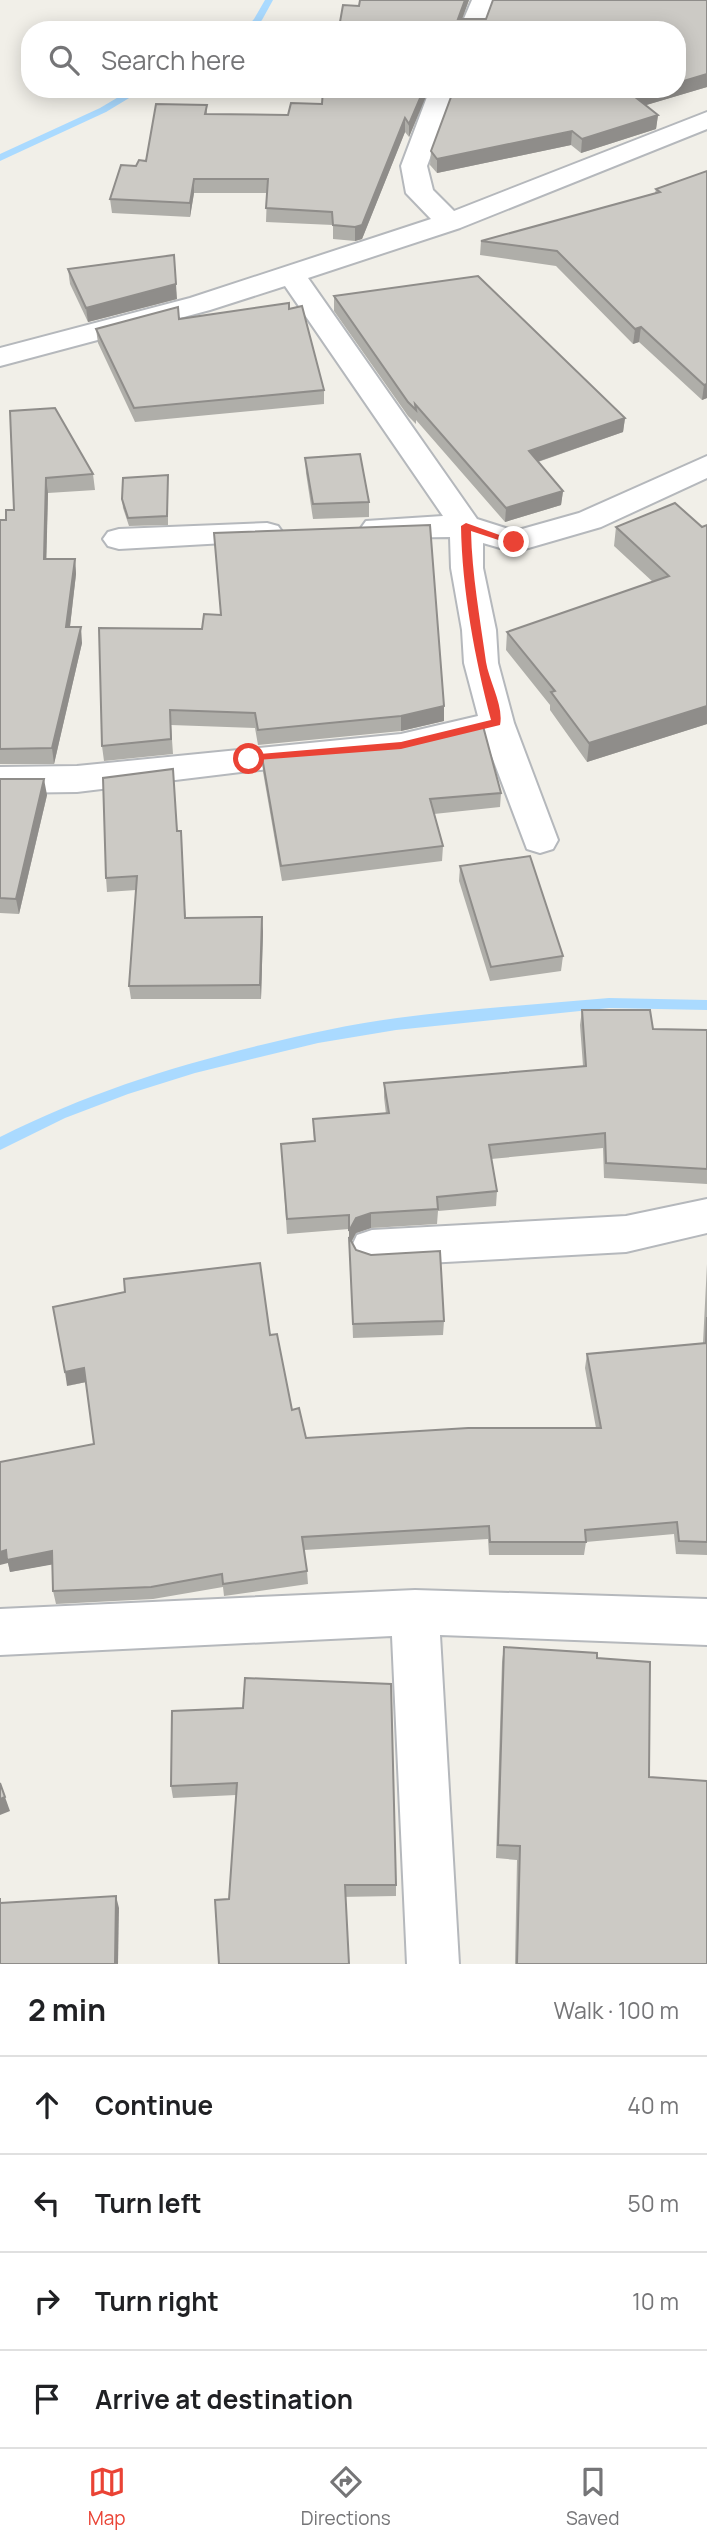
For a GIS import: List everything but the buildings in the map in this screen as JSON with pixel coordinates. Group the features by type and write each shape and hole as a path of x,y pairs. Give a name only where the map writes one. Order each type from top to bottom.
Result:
{"street":[{"path":"475,21 484,0"},
{"path":"440,98 414,166 420,193 450,222"},
{"path":"0,357 200,304 450,222 707,120"},
{"path":"291,274 466,526 467,568 479,630 481,663 497,723 540,839"},
{"path":"341,530 466,526 514,542 590,520 707,466"},
{"path":"119,538 302,531"},
{"path":"0,780 77,779 249,759 401,746 497,723"},
{"path":"372,1248 626,1234 707,1216"},
{"path":"0,1632 415,1612 707,1622"},
{"path":"415,1612 433,1964"}],"waterway":[{"path":"257,21 269,0"},
{"path":"0,158 124,98"},
{"path":"0,1144 60,1114 124,1089 195,1067 318,1037 396,1024 609,1003 707,1005"}],"route":[{"path":"249,759 401,746 497,723 481,663 479,630 467,568 466,526 514,542"}]}
